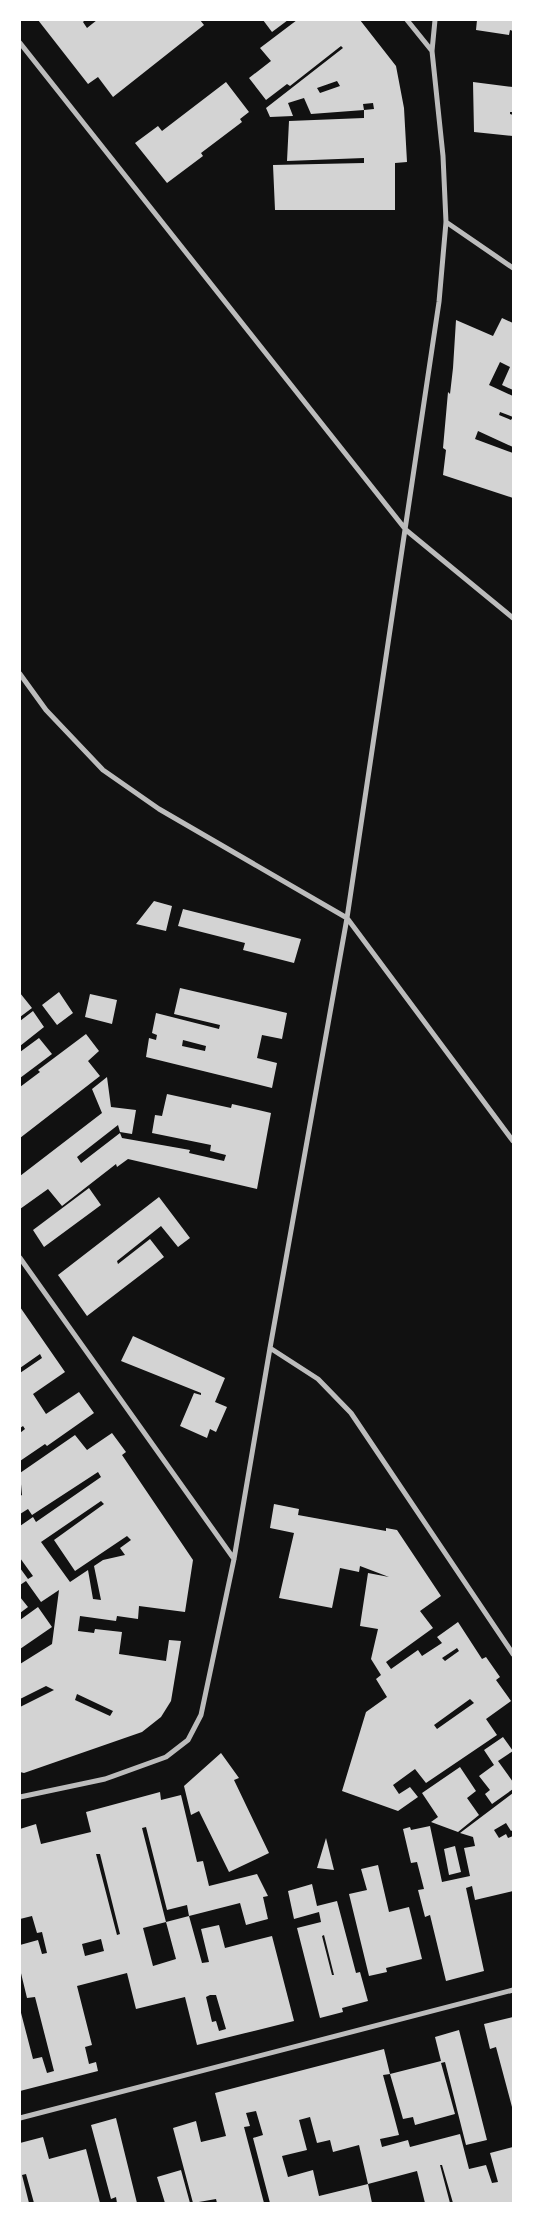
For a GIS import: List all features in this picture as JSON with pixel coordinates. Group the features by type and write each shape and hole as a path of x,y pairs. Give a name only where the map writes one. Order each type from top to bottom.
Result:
{"street":[{"path":"407,20 432,51"},
{"path":"20,1797 105,1779 166,1757 188,1740 201,1714 234,1559 347,918 406,530 438,302 446,222 443,156 432,51 435,20"},
{"path":"20,43 406,530 513,618"},
{"path":"446,222 513,268"},
{"path":"20,674 46,710 103,770 159,809 347,918 513,1141"},
{"path":"20,1258 234,1559"},
{"path":"270,1348 318,1379 351,1412 513,1654"},
{"path":"20,2118 513,1990"}],"building":[{"path":"38,20 85,20 83,22 87,28 97,20 200,20 204,25 113,97 98,77 88,84"},
{"path":"263,20 288,20 272,32"},
{"path":"297,20 360,20 396,66 404,108 407,162 395,163 395,210 275,210 273,165 364,163 364,158 287,161 289,121 364,118 364,110 311,114 304,98 288,103 293,116 270,117 266,108 343,48 341,46 290,86 287,84 266,100 249,78 271,61 260,48","holes":["337,81 340,86 320,93 317,88","373,103 374,109 364,110 363,104"]},
{"path":"477,20 513,20 513,31 510,30 509,35 476,30"},
{"path":"226,82 249,112 240,119 242,122 201,153 203,156 167,183 135,143 158,126 162,131"},
{"path":"473,82 513,87 513,112 510,112 510,114 513,115 513,136 474,132"},
{"path":"502,318 513,323 513,390 502,385 510,367 500,362 489,385 513,396 513,417 513,447 478,431 475,439 513,453 513,498 443,475 446,450 443,448 448,392 450,394 453,368 456,320 493,336","holes":["500,412 513,417 511,420 499,415"]},
{"path":"154,901 172,906 166,931 136,924"},
{"path":"183,909 301,939 294,963 243,950 245,943 178,926"},
{"path":"180,988 287,1013 282,1039 262,1035 257,1058 277,1063 272,1088 146,1057 149,1038 156,1040 157,1035 152,1033 156,1013 219,1029 220,1025 174,1014","holes":["183,1040 206,1046 205,1051 182,1046"]},
{"path":"59,992 73,1013 57,1025 42,1005"},
{"path":"20,993 32,1008 20,1017"},
{"path":"90,994 117,1000 112,1024 85,1017"},
{"path":"33,1011 44,1027 20,1046 20,1021"},
{"path":"86,1034 99,1051 88,1061 100,1076 20,1138 20,1087 40,1072 38,1070"},
{"path":"39,1038 52,1054 20,1078 20,1052"},
{"path":"107,1077 111,1107 136,1110 132,1134 120,1132 118,1125 77,1157 81,1163 120,1133 122,1138 190,1150 189,1153 224,1161 226,1155 210,1151 211,1145 152,1133 155,1115 162,1116 167,1094 231,1108 232,1104 271,1113 257,1189 128,1159 117,1167 116,1164 62,1206 48,1189 20,1209 20,1176 102,1113 92,1089"},
{"path":"89,1188 101,1205 44,1247 33,1230"},
{"path":"159,1197 190,1238 178,1247 161,1226 117,1261 118,1264 150,1239 164,1257 87,1316 58,1275"},
{"path":"20,1307 65,1372 33,1394 46,1414 79,1392 94,1413 47,1446 45,1444 20,1461 20,1433 25,1429 23,1426 20,1428 20,1373 42,1358 40,1354 20,1368"},
{"path":"133,1336 225,1378 215,1402 227,1407 216,1432 210,1429 207,1438 180,1426 194,1393 201,1395 201,1393 121,1361"},
{"path":"112,1433 126,1452 122,1455 193,1560 185,1612 139,1606 138,1619 117,1616 116,1621 80,1616 78,1631 94,1633 95,1629 122,1632 119,1654 166,1661 169,1640 181,1641 171,1701 161,1717 142,1732 24,1773 20,1772 20,1707 54,1690 46,1686 20,1699 20,1664 52,1644 59,1590 41,1602 26,1581 20,1585 20,1568 28,1579 33,1576 20,1558 20,1526 33,1517 36,1522 101,1477 98,1472 32,1515 28,1509 20,1514 20,1496 22,1495 20,1473 75,1435 87,1450","holes":["101,1501 104,1504 54,1540 75,1571 127,1536 131,1540 120,1548 125,1555 103,1560 94,1566 101,1600 93,1599 88,1570 70,1582 41,1542","77,1694 113,1711 110,1716 75,1700"]},
{"path":"274,1504 299,1509 298,1515 386,1531 386,1528 397,1530 441,1596 420,1611 433,1628 386,1662 391,1669 418,1650 422,1656 442,1643 437,1637 458,1622 482,1659 486,1657 500,1677 496,1680 511,1701 486,1719 497,1735 426,1783 415,1769 393,1785 399,1794 410,1787 418,1797 398,1811 342,1791 366,1712 387,1697 376,1679 381,1675 371,1659 378,1629 360,1626 368,1573 389,1577 360,1566 359,1572 340,1568 332,1608 279,1598 294,1533 270,1528","holes":["457,1648 459,1651 445,1661 442,1658","470,1699 474,1703 437,1729 434,1725"]},
{"path":"20,1597 28,1607 20,1613"},
{"path":"38,1607 52,1627 20,1649 20,1620"},
{"path":"503,1737 513,1751 498,1761 513,1782 513,1789 492,1804 485,1794 490,1790 479,1776 494,1765 484,1750"},
{"path":"221,1753 239,1778 234,1780 269,1853 229,1872 199,1811 191,1815 184,1786"},
{"path":"460,1767 476,1791 467,1798 479,1815 458,1832 431,1822 438,1817 422,1793"},
{"path":"160,1792 161,1800 181,1795 197,1862 203,1861 209,1886 257,1874 268,1896 263,1897 268,1919 246,1925 240,1903 189,1916 202,1963 209,1962 201,1929 219,1925 225,1948 272,1936 294,2021 197,2045 185,1997 136,2009 127,1973 77,1986 92,2045 85,2047 89,2064 96,2062 98,2071 20,2091 20,2009 33,2059 42,2057 47,2073 54,2071 35,1997 27,1998 20,1969 20,1945 38,1940 42,1954 47,1953 42,1932 37,1933 32,1916 20,1919 20,1829 36,1824 41,1844 91,1832 86,1812","holes":["146,1827 167,1910 187,1905 189,1916 166,1922 142,1828","96,1854 100,1854 120,1934 117,1935","166,1922 176,1959 153,1966 143,1928","101,1939 104,1951 85,1956 82,1944","216,1995 226,2029 219,2031 216,2021 212,2022 206,1997"]},
{"path":"513,1793 513,1830 511,1831 506,1823 494,1830 499,1838 506,1834 508,1838 513,1836 513,1891 475,1900 472,1886 466,1888 484,1971 446,1981 430,1915 425,1917 418,1890 424,1889 417,1862 411,1863 403,1829 410,1827 411,1830 430,1826 442,1882 470,1876 464,1848 475,1846 473,1837 460,1833"},
{"path":"326,1838 334,1870 317,1868"},
{"path":"455,1846 461,1872 449,1875 444,1849"},
{"path":"378,1865 389,1912 409,1907 422,1959 386,1968 387,1972 369,1976 349,1894 367,1890 361,1869"},
{"path":"312,1884 317,1906 337,1901 356,1973 360,1972 368,2001 342,2008 343,2012 320,2018 297,1928 321,1922 319,1912 294,1919 288,1891","holes":["324,1935 334,1975 332,1975 322,1936"]},
{"path":"513,2017 512,2107 496,2047 490,2049 484,2024"},
{"path":"459,2030 487,2140 466,2145 445,2062 441,2063 455,2114 415,2125 413,2117 403,2119 390,2074 441,2061 435,2037"},
{"path":"384,2049 390,2074 383,2075 399,2135 380,2139 382,2147 408,2140 410,2147 460,2134 469,2169 486,2165 492,2183 498,2182 490,2153 513,2147 513,2203 453,2203 442,2165 440,2165 450,2203 425,2203 417,2171 368,2184 372,2203 270,2203 253,2138 263,2135 256,2111 246,2113 250,2126 244,2127 264,2203 217,2203 216,2199 193,2203 173,2128 196,2121 201,2142 226,2136 215,2093","holes":["310,2117 317,2143 330,2140 333,2152 359,2145 368,2184 319,2196 313,2170 288,2177 282,2156 307,2150 299,2120"]},
{"path":"116,2118 137,2203 117,2203 116,2197 111,2199 91,2125"},
{"path":"43,2137 49,2159 86,2149 100,2203 34,2203 26,2174 22,2175 29,2203 20,2203 20,2143"},
{"path":"181,2170 190,2203 165,2203 157,2177"}]}
